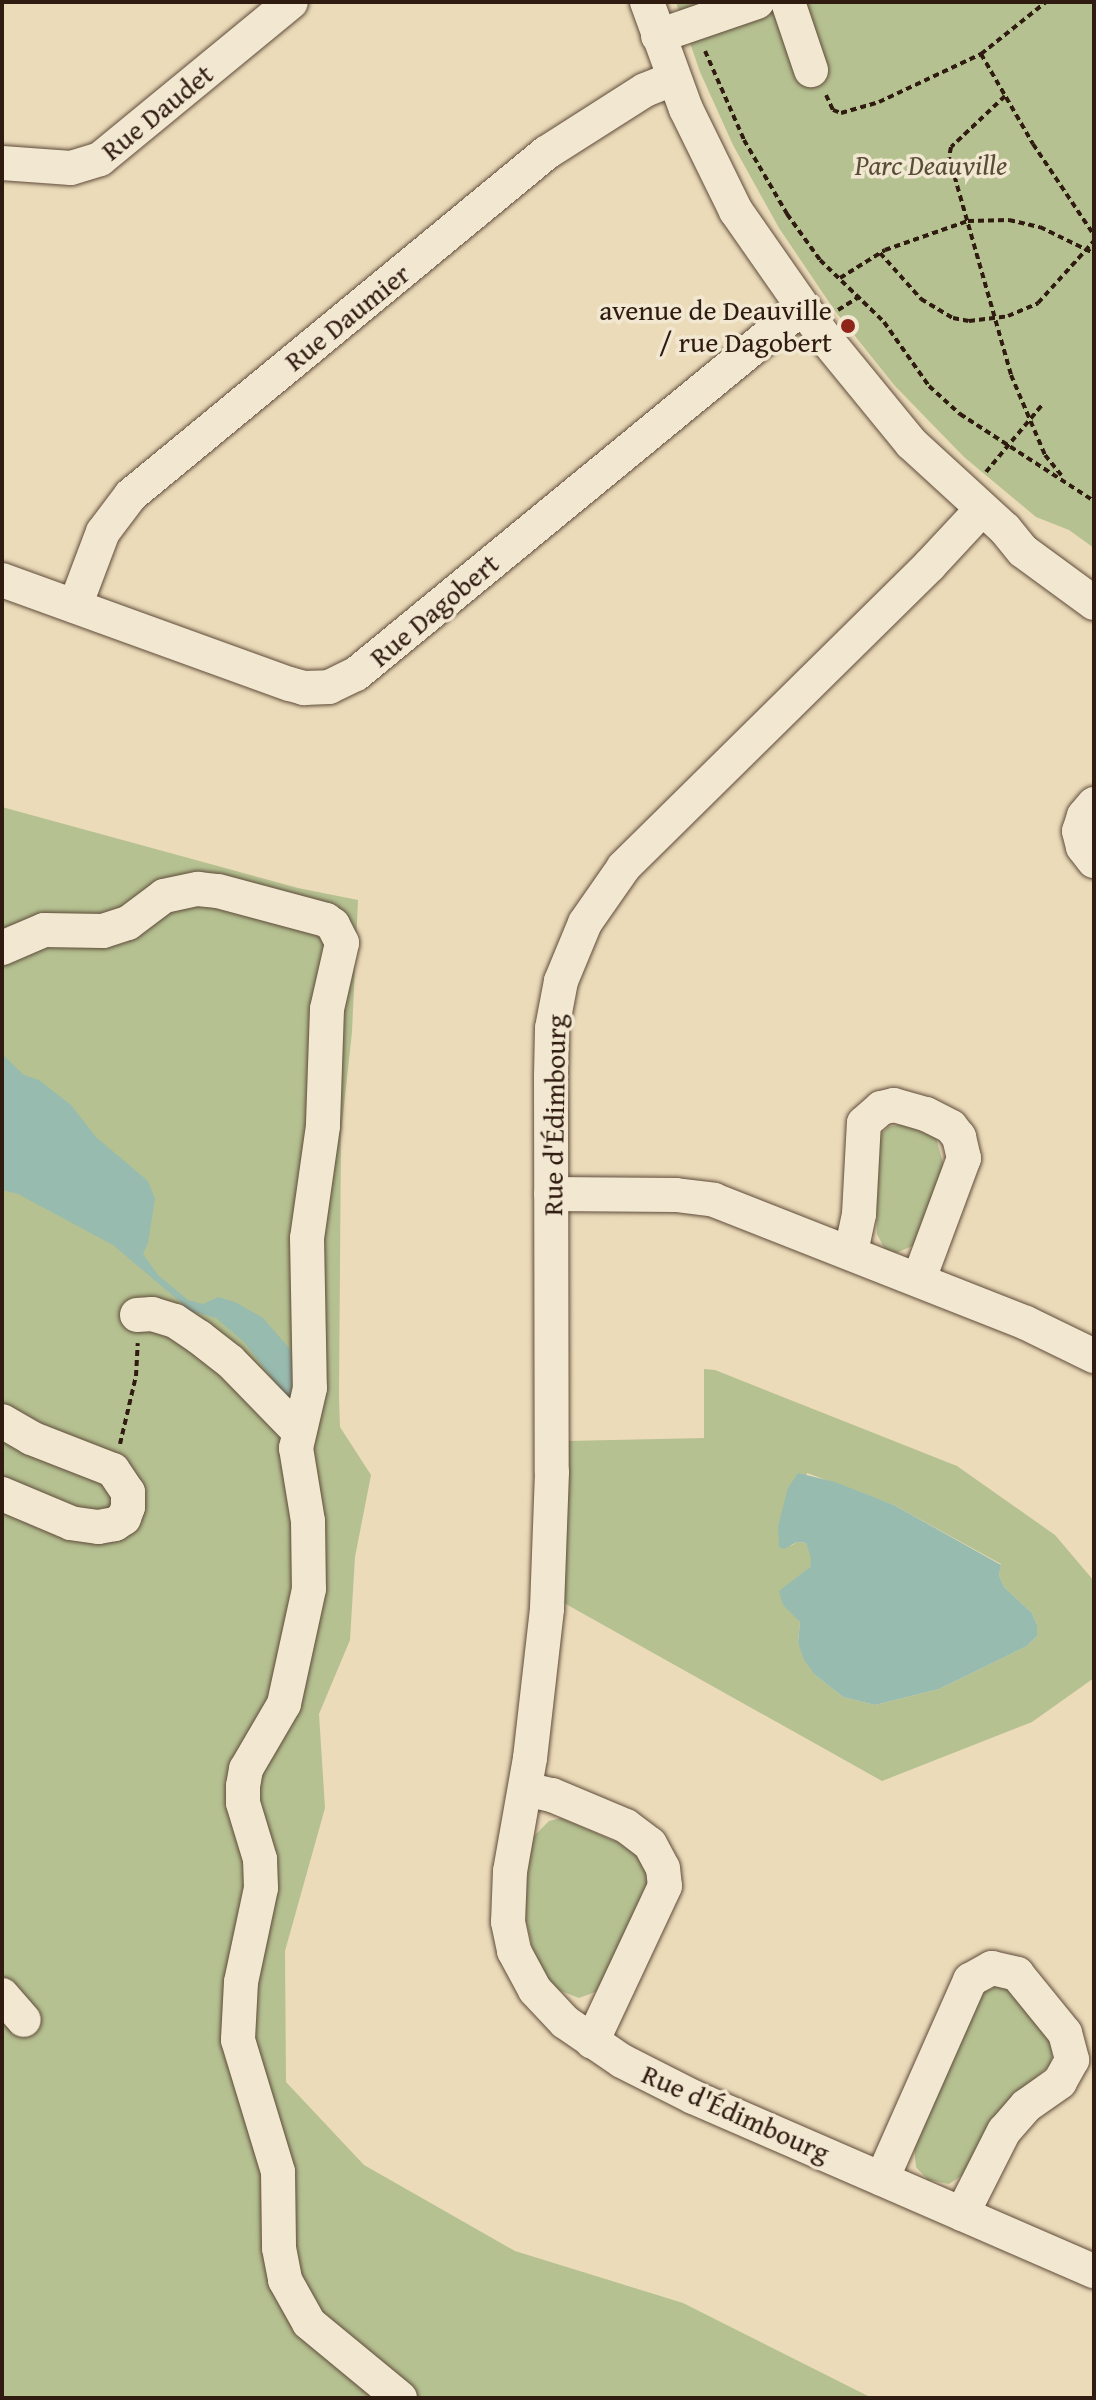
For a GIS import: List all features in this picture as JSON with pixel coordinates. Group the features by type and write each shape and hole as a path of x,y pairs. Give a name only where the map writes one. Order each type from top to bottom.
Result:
{"street":[{"name":"Rue Daudet","path":"2,163 71,168 100,159 291,2"},
{"path":"647,2 674,78 736,211 817,311 891,422 990,505 1094,575"},
{"path":"658,36 757,2"},
{"path":"788,2 811,70"},
{"name":"Rue Daumier","path":"75,606 103,532 131,495 546,153 645,90 674,78"},
{"name":"Rue Dagobert","path":"2,580 290,684 316,689 342,682 817,311"},
{"path":"990,505 1038,564 1094,603"},
{"name":"Rue d'Édimbourg","path":"990,505 641,849 596,904 572,952 556,1001 551,1077 549,1558 542,1662 508,1890 510,1937 520,1964 535,1990 565,2022 592,2042 665,2084 1094,2271"},
{"path":"1094,804 1084,816 1079,831 1083,847 1094,861"},
{"path":"2,948 44,930 103,931 128,923 164,896 198,889 218,891 326,920 339,934 340,956 327,1009 323,1126 307,1238 310,1388 296,1448 308,1521 309,1589 284,1704 246,1769 243,1786 243,1803 260,1859 261,1888 241,1982 238,2040 278,2172 279,2248 285,2280 309,2323 400,2398"},
{"path":"851,1252 859,1214 864,1123 881,1108 894,1105 926,1114 951,1127 959,1137 964,1158 919,1279"},
{"path":"551,1194 676,1195 714,1200 919,1279 1052,1334 1094,1356"},
{"path":"137,1315 152,1314 175,1321 199,1337 230,1361 298,1431"},
{"path":"2,1421 31,1438 113,1470 128,1492 128,1507 124,1518 115,1524 98,1527 71,1523 2,1494"},
{"path":"525,1789 552,1795 626,1826 650,1844 663,1868 665,1886 592,2042"},
{"path":"882,2179 970,1980 992,1968 1017,1974 1065,2033 1072,2060 1060,2082 1026,2106 1004,2131 962,2214"}],"path":[{"path":"811,70 820,76 833,110 841,113 879,102 981,54 1046,2"},
{"path":"703,46 731,112 767,181 810,246 884,322 942,400 1094,501"},
{"path":"981,54 1094,235"},
{"path":"1005,96 951,147 952,169 994,318 1029,420 1045,455 1069,484"},
{"path":"840,278 880,253 968,221 1009,220 1040,227 1089,251"},
{"path":"880,253 921,299 938,311 969,321 994,318 1038,303 1089,251 1094,241"},
{"path":"817,311 860,296"},
{"path":"990,505 1008,446 1042,405"},
{"path":"113,1470 136,1376 137,1315"}],"green space":[{"name":"Parc Deauville","path":"676,2 1094,2 1094,548 1069,530 1036,517 964,457 895,386 835,311 779,228 733,145 700,72"},
{"path":"2,807 298,888 358,900 352,1032 341,1133 339,1397 340,1427 371,1475 355,1557 350,1640 319,1714 325,1808 285,1951 286,2082 364,2165 515,2251 683,2303 872,2398 2,2398"},
{"path":"903,1124 936,1138 944,1166 915,1245 896,1253 885,1250 877,1234 875,1171 878,1138 888,1127"},
{"path":"704,1369 715,1370 957,1466 1055,1535 1094,1581 1094,1678 1032,1722 882,1781 564,1603 567,1441 704,1438","holes":["807,1473 894,1505 1001,1564 999,1575 1004,1587 1032,1613 1037,1636 1027,1646 939,1689 875,1705 843,1697 815,1675 798,1642 800,1622 794,1613 790,1584 810,1567 812,1558 806,1543 797,1542 791,1546"]},
{"path":"561,1818 631,1848 643,1861 649,1879 598,1991 579,1998 553,1988 535,1958 524,1912 531,1839 549,1821"},
{"path":"1002,1985 1011,1988 1048,2034 1053,2051 1050,2065 993,2117 964,2174 949,2184 928,2180 916,2167 914,2148 978,2000 985,1991"}],"water":[{"path":"2,1054 24,1075 39,1080 71,1105 96,1137 148,1181 155,1199 148,1243 143,1254 158,1275 188,1300 203,1304 218,1297 235,1302 263,1318 290,1349 295,1370 293,1406 245,1343 216,1318 191,1311 113,1245 18,1194 2,1190"},
{"path":"798,1473 835,1482 894,1505 1001,1565 999,1575 1004,1587 1032,1613 1037,1636 1027,1646 939,1689 875,1705 843,1697 815,1675 804,1660 798,1642 800,1622 783,1605 779,1591 810,1567 811,1558 806,1543 797,1542 784,1549 779,1547 778,1526 788,1488"}],"place":[{"name":"avenue de Deauville / rue Dagobert","path":"848,326"}]}
